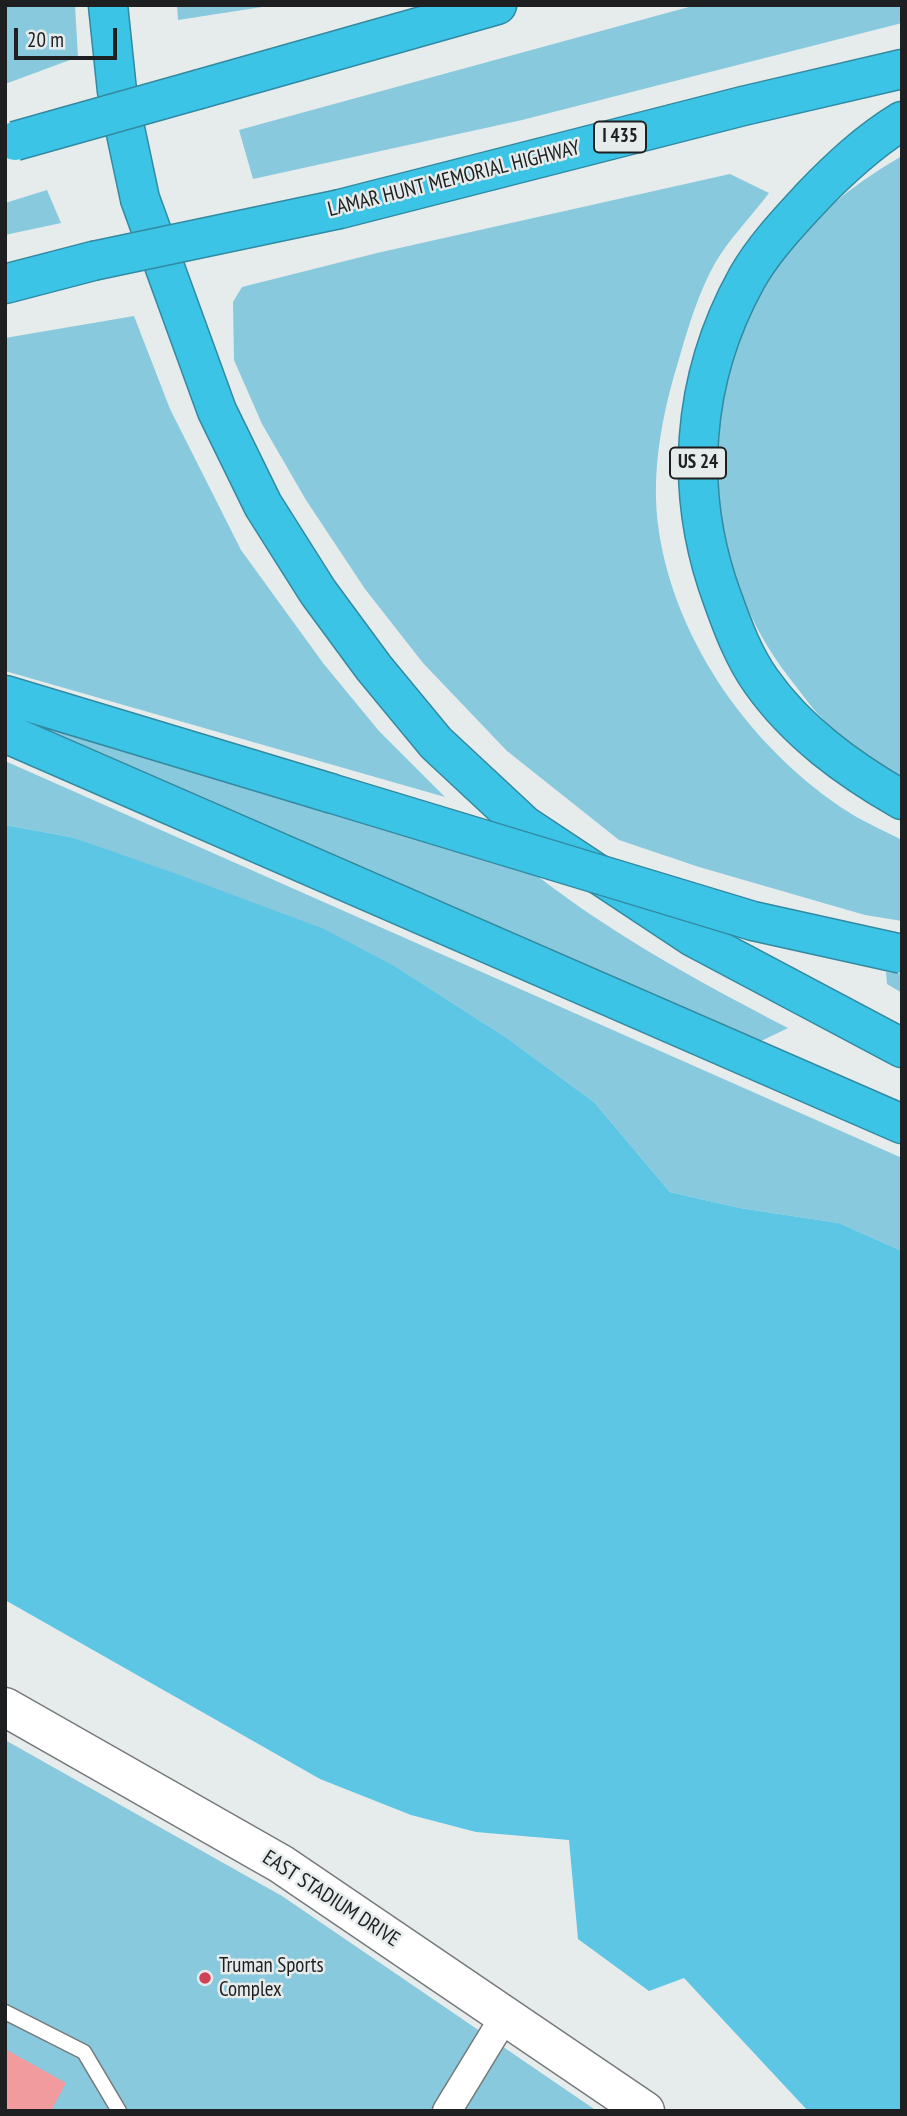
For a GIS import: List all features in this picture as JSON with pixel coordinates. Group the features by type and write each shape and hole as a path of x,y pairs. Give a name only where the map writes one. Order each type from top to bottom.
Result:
{"highway":[{"path":"108,5 117,91 140,199 217,411 263,505 318,592 374,668 436,743 524,825 693,937 902,1048"},
{"path":"10,143 497,5"},
{"name":"LAMAR HUNT MEMORIAL HIGHWAY","path":"5,284 93,261 340,209 743,106 902,69"},
{"name":"US 24","path":"902,121 873,139 833,176 768,247 747,278 731,311 704,392 699,426 698,481 701,530 713,573 737,638 760,679 783,710 826,750 866,779 902,800"},
{"path":"5,695 752,921 902,954"},
{"path":"5,733 902,1124"}],"main road":[{"name":"EAST STADIUM DRIVE","path":"5,1707 281,1864 645,2111"}],"street":[{"path":"447,2111 505,2016"}],"lane":[{"path":"5,2012 84,2052 119,2111"}],"shaded area":[{"path":"5,5 75,5 78,57 5,84"},
{"path":"177,5 275,5 178,20"},
{"path":"696,5 902,5 902,23 522,120 253,179 239,130"},
{"path":"902,156 902,777 860,751 824,720 791,680 758,630 735,577 720,522 715,466 719,410 733,354 756,301 788,251 826,210 855,186"},
{"path":"730,174 769,193 726,247 708,276 694,311 673,380 659,444 656,488 659,532 668,574 683,615 702,654 725,692 752,727 782,759 815,788 856,817 902,840 902,921 865,915 699,867 619,840 507,751 423,663 365,589 306,500 262,424 234,360 233,302 242,287 377,253"},
{"path":"47,190 61,223 5,235 5,203"},
{"path":"134,316 170,409 241,550 323,663 379,731 445,797 5,671 5,338"},
{"path":"37,725 521,863 617,932 788,1028 759,1042"},
{"path":"5,761 902,1158 902,1251 839,1223 740,1208 670,1192 594,1102 507,1038 398,968 71,837 5,825"},
{"path":"5,825 71,837 174,873 324,929 398,968 507,1038 594,1102 670,1192 740,1208 839,1223 902,1251 902,2111 808,2111 684,1978 649,1991 578,1939 569,1840 476,1832 411,1815 320,1779 5,1600"},
{"path":"886,972 902,974 902,993 887,984"},
{"name":"Truman Sports Complex","path":"5,1740 282,1896 597,2111 5,2111"}],"building":[{"path":"5,2049 66,2083 51,2111 5,2111"}],"place":[{"name":"Truman Sports Complex","path":"205,1978"}]}
